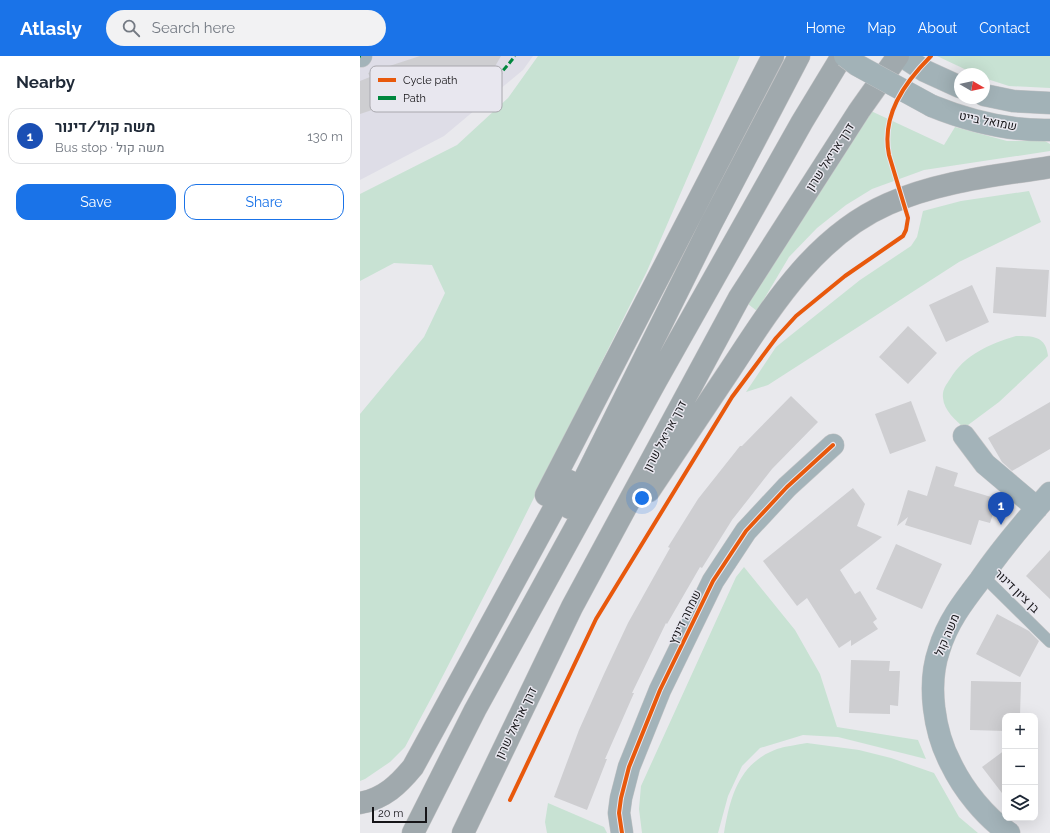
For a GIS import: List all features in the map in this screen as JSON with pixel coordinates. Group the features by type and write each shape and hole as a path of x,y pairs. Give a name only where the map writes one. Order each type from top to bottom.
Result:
{"highway":[{"path":"469,661 548,490 773,56"},
{"path":"413,833 475,710 579,490 711,224 799,56"},
{"path":"475,710 802,122 844,56"},
{"name":"דרך אריאל שרון","path":"463,833 572,607 739,298 859,111 898,56"},
{"path":"572,607 751,338 794,278 824,245 862,217 911,194 941,186 1050,167"},
{"path":"360,803 388,792 400,782 413,767 469,661 711,224"}],"street":[{"name":"שמואל בייט","path":"844,56 857,65 932,106 975,121 1050,130"},
{"path":"902,56 925,71 952,84"},
{"name":"שמואל בייט","path":"990,96 1013,101 1050,103"},
{"path":"964,436 985,464 1043,500"},
{"name":"שמחה דיניץ","path":"622,833 619,813 621,798 629,767 660,690 713,581 746,531 787,487 834,445"},
{"name":"משה קול","path":"1009,833 992,818 958,779 946,754 939,734 935,712 933,689 934,668 938,650 957,611 982,575 1043,500"}],"lane":[{"name":"בן ציון דינור","path":"982,575 1050,642"}],"shaded area":[{"path":"360,56 533,56 523,70 502,88 502,66 370,66 370,112 473,112 444,136 360,180"}],"green space":[{"path":"538,56 740,56 647,271 513,540 435,691 405,747 390,762 360,781 360,414 424,337 445,293 432,265 394,263 360,281 360,194 457,145 493,112 502,112 502,104 508,98"},
{"path":"937,56 1050,56 1050,88 1009,86 990,80 990,68 962,68"},
{"path":"871,111 944,145 955,127 1007,141 1045,141 1050,144 1050,151 924,170 872,189 846,205 817,228 789,257 757,311 748,304"},
{"path":"1029,191 1041,222 959,262 768,385 746,392 776,347 860,280 911,246 917,237 923,211 961,201"},
{"path":"1016,336 1038,338 1045,344 1048,356 999,402 964,428 951,415 944,403 943,395 946,386 956,370 979,351"},
{"path":"744,567 795,630 820,674 837,727 918,740 926,759 838,737 803,735 760,748 742,766 728,796 718,833 642,833 639,809 641,786 736,577"},
{"path":"807,743 859,750 891,758 934,773 959,817 978,833 724,833 733,794 745,772 764,755 777,749"},
{"path":"548,803 604,827 607,833 547,833 545,822"}],"building":[{"path":"420,56 501,56 495,66 389,66"},
{"path":"370,77 370,111 360,114 360,81"},
{"path":"996,267 1049,270 1046,317 993,313"},
{"path":"972,285 989,322 946,342 929,305"},
{"path":"908,326 937,353 908,384 879,357"},
{"path":"791,396 818,422 772,469 732,520 702,568 700,567 667,624 666,623 632,693 634,693 605,759 607,759 587,810 554,797 579,730 604,674 628,623 670,548 668,547 698,499 740,446 742,446"},
{"path":"911,401 926,441 890,454 875,414"},
{"path":"1050,402 1050,449 1012,471 1002,462 988,438"},
{"path":"936,466 958,473 954,486 998,499 990,523 979,520 971,545 905,525 908,517 897,526 908,490 927,496"},
{"path":"853,488 865,504 857,526 882,537 840,570 855,594 860,591 877,619 873,622 878,629 851,646 851,640 839,648 807,598 797,606 763,561"},
{"path":"896,544 942,564 922,609 876,589"},
{"path":"1050,550 1050,599 1026,576"},
{"path":"997,614 1029,631 1039,641 1020,677 976,654"},
{"path":"851,660 890,661 889,671 900,671 898,706 890,705 890,714 849,713"},
{"path":"971,681 1021,682 1020,713 1002,713 1002,731 970,730"},
{"path":"1002,752 1002,793 982,767"}],"marked path":[{"path":"502,72 515,56"}],"cycle path":[{"path":"510,800 596,619 732,397 776,338 796,316 845,276 903,236 906,230 908,218 889,155 887,141 888,127 897,101 904,89 912,77 931,56"},
{"path":"622,833 619,813 621,798 629,767 660,690 713,581 746,531 787,487 833,445"}],"place":[{"name":"משה קול/דינור","path":"1001,525"}]}
